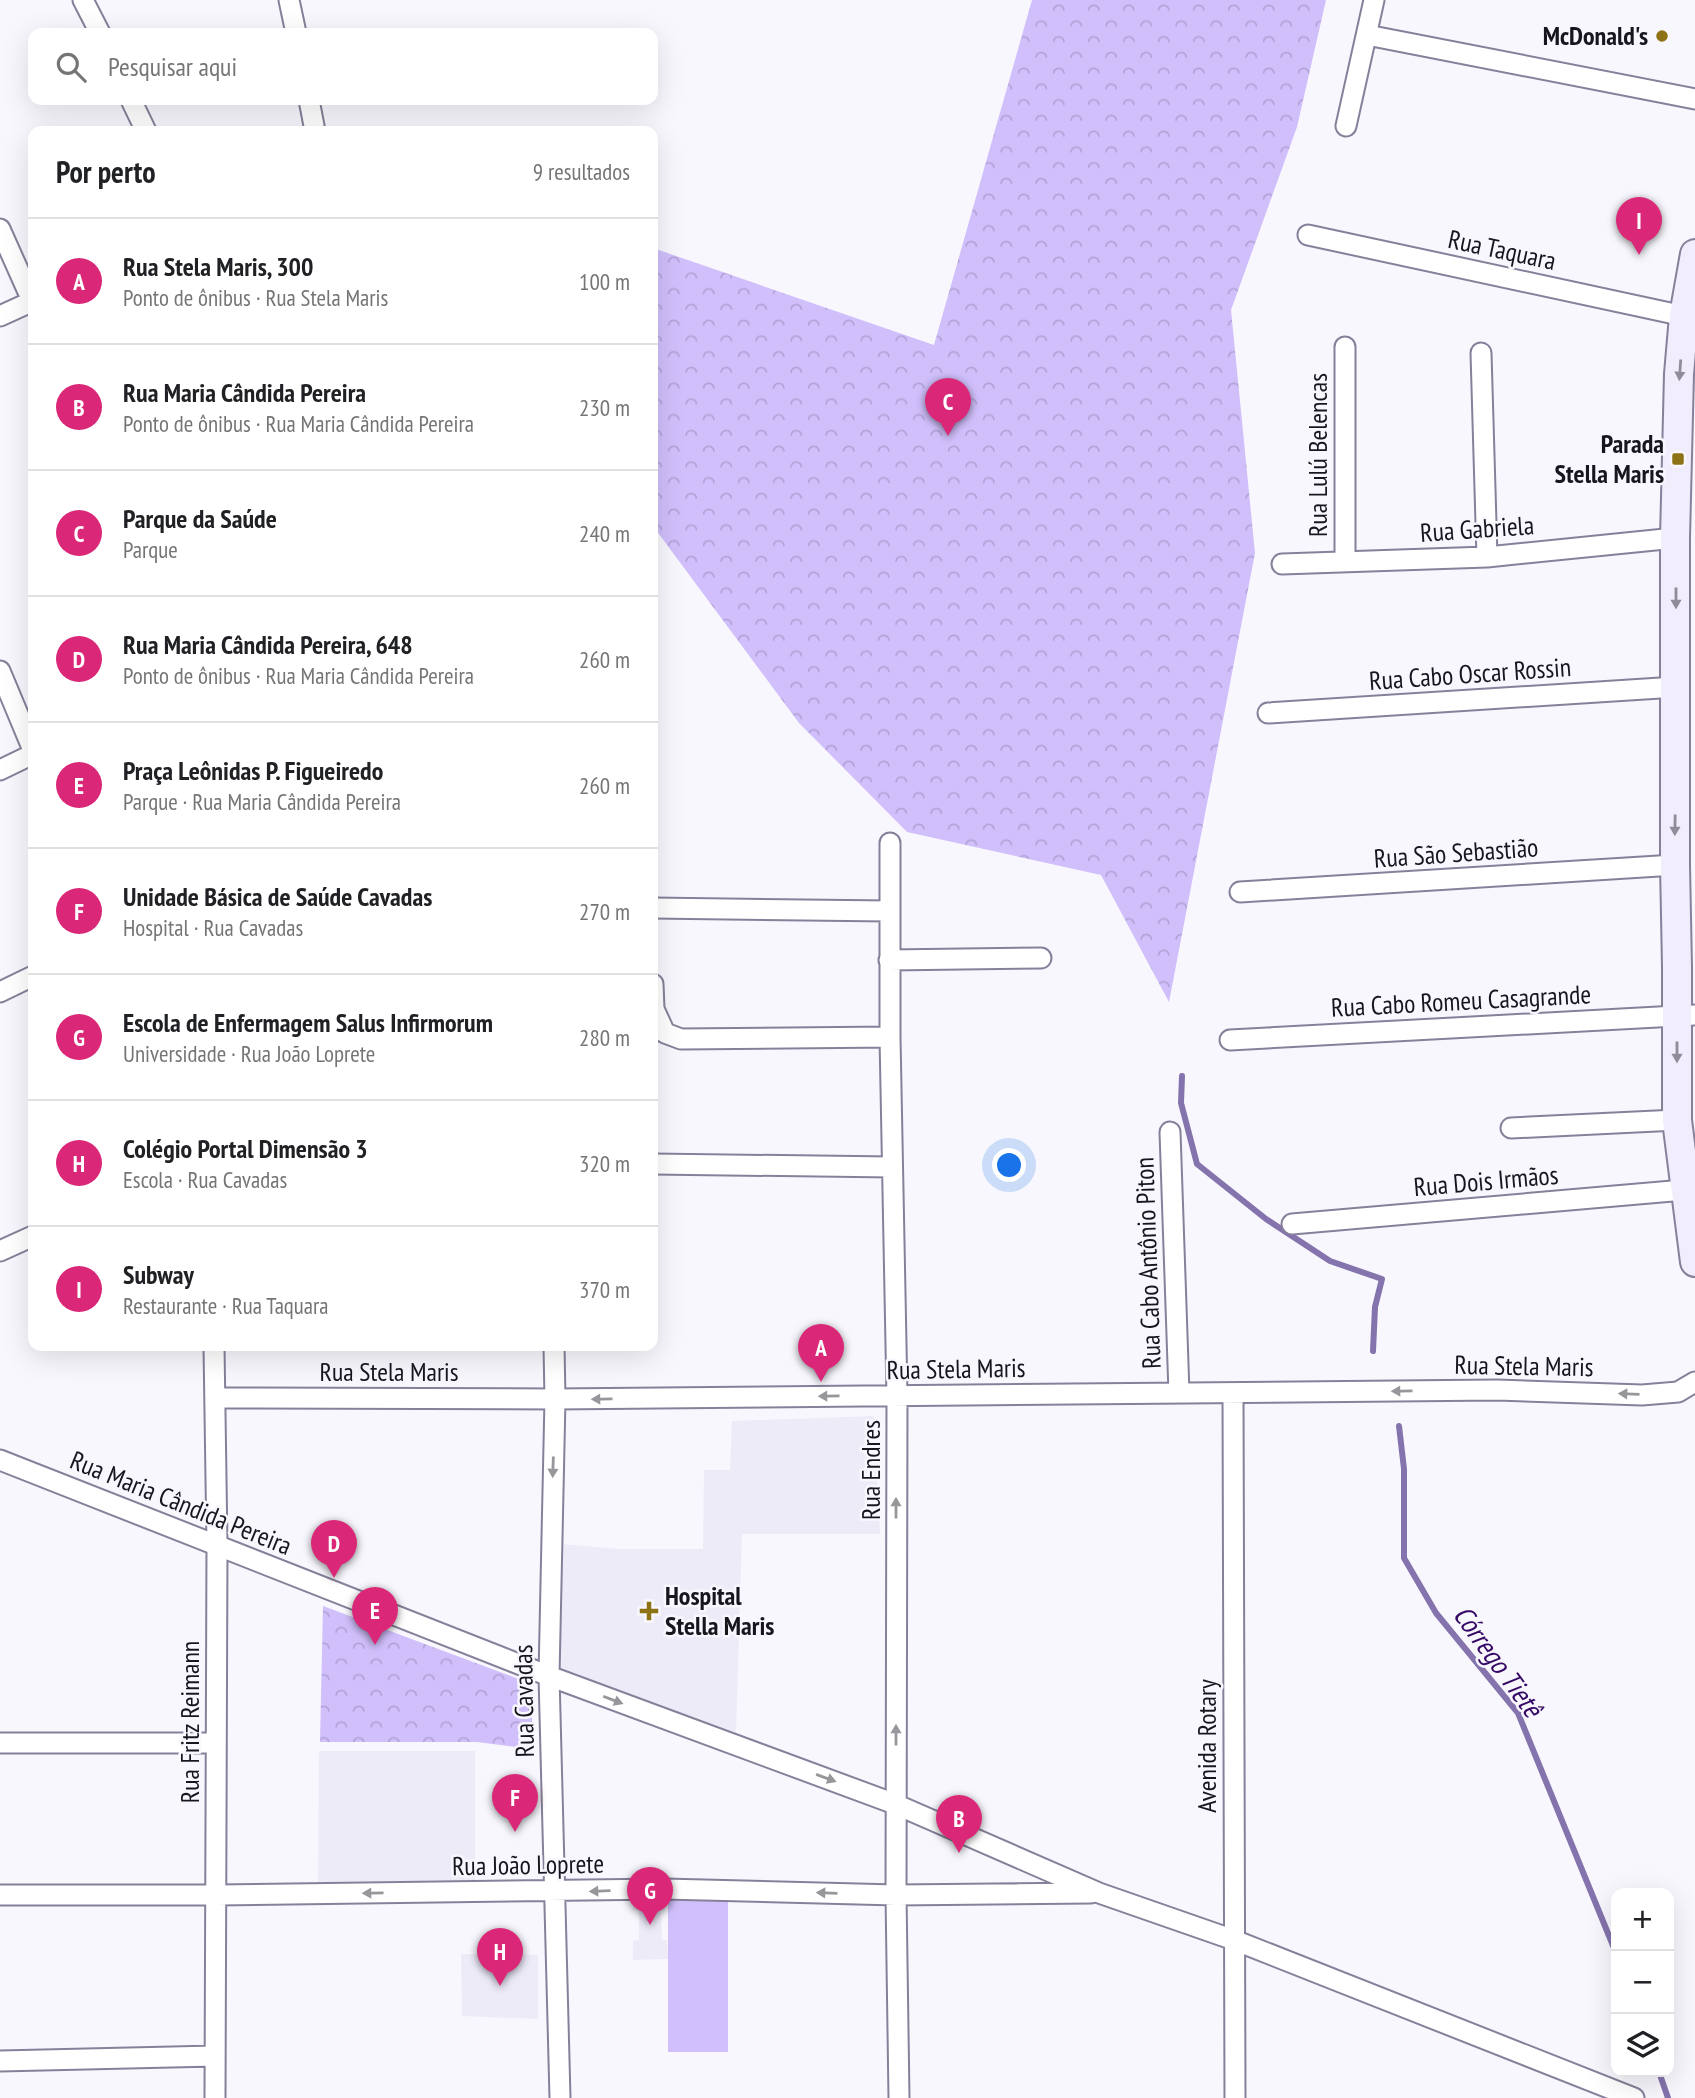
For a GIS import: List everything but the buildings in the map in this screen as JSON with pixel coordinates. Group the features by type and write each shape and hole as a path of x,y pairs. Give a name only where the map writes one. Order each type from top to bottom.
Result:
{"main road":[{"path":"1695,254 1684,316 1679,374 1675,538 1675,865 1686,1015 1677,1120 1695,1262"}],"street":[{"path":"83,0 97,28"},
{"path":"289,0 295,28"},
{"path":"1346,126 1374,0"},
{"path":"1367,34 1695,99"},
{"path":"133,105 144,126"},
{"path":"310,105 314,126"},
{"path":"0,229 28,291"},
{"name":"Rua Taquara","path":"1308,234 1684,316"},
{"path":"0,316 28,304"},
{"name":"Rua Lulú Belencas","path":"1345,347 1345,562"},
{"path":"1481,353 1487,556"},
{"name":"Rua Gabriela","path":"1282,564 1487,556 1675,538"},
{"path":"0,671 28,740"},
{"name":"Rua Cabo Oscar Rossin","path":"1268,713 1676,687"},
{"path":"0,770 28,755"},
{"name":"Rua Endres","path":"890,843 889,960 897,1396 895,1804 899,2098"},
{"name":"Rua São Sebastião","path":"1240,892 1675,865"},
{"path":"658,908 889,911"},
{"path":"889,960 1041,958"},
{"path":"0,992 28,978"},
{"name":"Rua Cabo Romeu Casagrande","path":"1230,1040 1686,1015"},
{"path":"658,1017 666,1033 681,1039 890,1037"},
{"path":"1511,1128 1677,1120"},
{"name":"Rua Cabo Antônio Piton","path":"1170,1132 1179,1393"},
{"path":"658,1164 892,1167"},
{"name":"Rua Dois Irmãos","path":"1292,1224 1684,1190"},
{"path":"0,1251 28,1238"},
{"name":"Rua Fritz Reimann","path":"214,1351 217,1545 215,2098"},
{"name":"Rua Cavadas","path":"554,1351 549,1676 561,2098"},
{"name":"Rua Stela Maris","path":"215,1398 555,1399 1497,1390 1642,1395 1678,1392 1695,1382"},
{"name":"Avenida Rotary","path":"1233,1393 1235,2098"},
{"path":"0,1440 5,1461"},
{"name":"Rua Maria Cândida Pereira","path":"5,1461 549,1676 895,1804 1099,1893 1234,1940 1634,2098"},
{"path":"0,1743 216,1743"},
{"name":"Rua João Loprete","path":"0,1895 664,1889 896,1895 1099,1893"},
{"path":"0,2061 215,2056"}],"shaded area":[{"name":"Hospital Stella Maris","path":"874,1416 880,1534 742,1534 736,1732 554,1673 561,1544 619,1549 703,1549 704,1470 730,1470 732,1421"},
{"path":"319,1751 475,1751 475,1884 318,1886"},
{"path":"664,1896 665,1909 661,1911 662,1940 667,1940 668,1959 633,1960 633,1941 639,1940 639,1910 633,1910 633,1897"},
{"path":"461,1954 538,1955 538,2019 462,2016"}],"green space":[{"path":"1032,0 1326,0 1297,127 1231,310 1255,553 1169,1002 1101,875 907,832 799,723 658,533 658,250 934,345"},
{"path":"323,1606 532,1684 532,1749 477,1742 320,1742"},
{"path":"728,1898 728,2052 668,2052 668,1899"}],"waterway":[{"name":"Córrego Tietê","path":"1182,1076 1181,1103 1197,1164 1266,1219 1330,1261 1382,1279 1375,1307 1373,1351"},
{"name":"Córrego Tietê","path":"1399,1426 1404,1469 1404,1558 1436,1613 1518,1713 1615,1951"},
{"name":"Córrego Tietê","path":"1661,2077 1668,2098"}],"place":[{"name":"McDonald's","path":"1662,36"},
{"name":"Subway","path":"1639,255"},
{"name":"Parque da Saúde","path":"948,436"},
{"name":"Parada Stella Maris","path":"1678,459"},
{"name":"Rua Stela Maris, 300","path":"821,1382"},
{"name":"Rua Maria Cândida Pereira, 648","path":"334,1578"},
{"name":"Hospital Stella Maris","path":"649,1611"},
{"name":"Praça Leônidas P. Figueiredo","path":"375,1645"},
{"name":"Unidade Básica de Saúde Cavadas","path":"515,1832"},
{"name":"Rua Maria Cândida Pereira","path":"959,1853"},
{"name":"Escola de Enfermagem Salus Infirmorum","path":"650,1925"},
{"name":"Colégio Portal Dimensão 3","path":"500,1986"}]}
